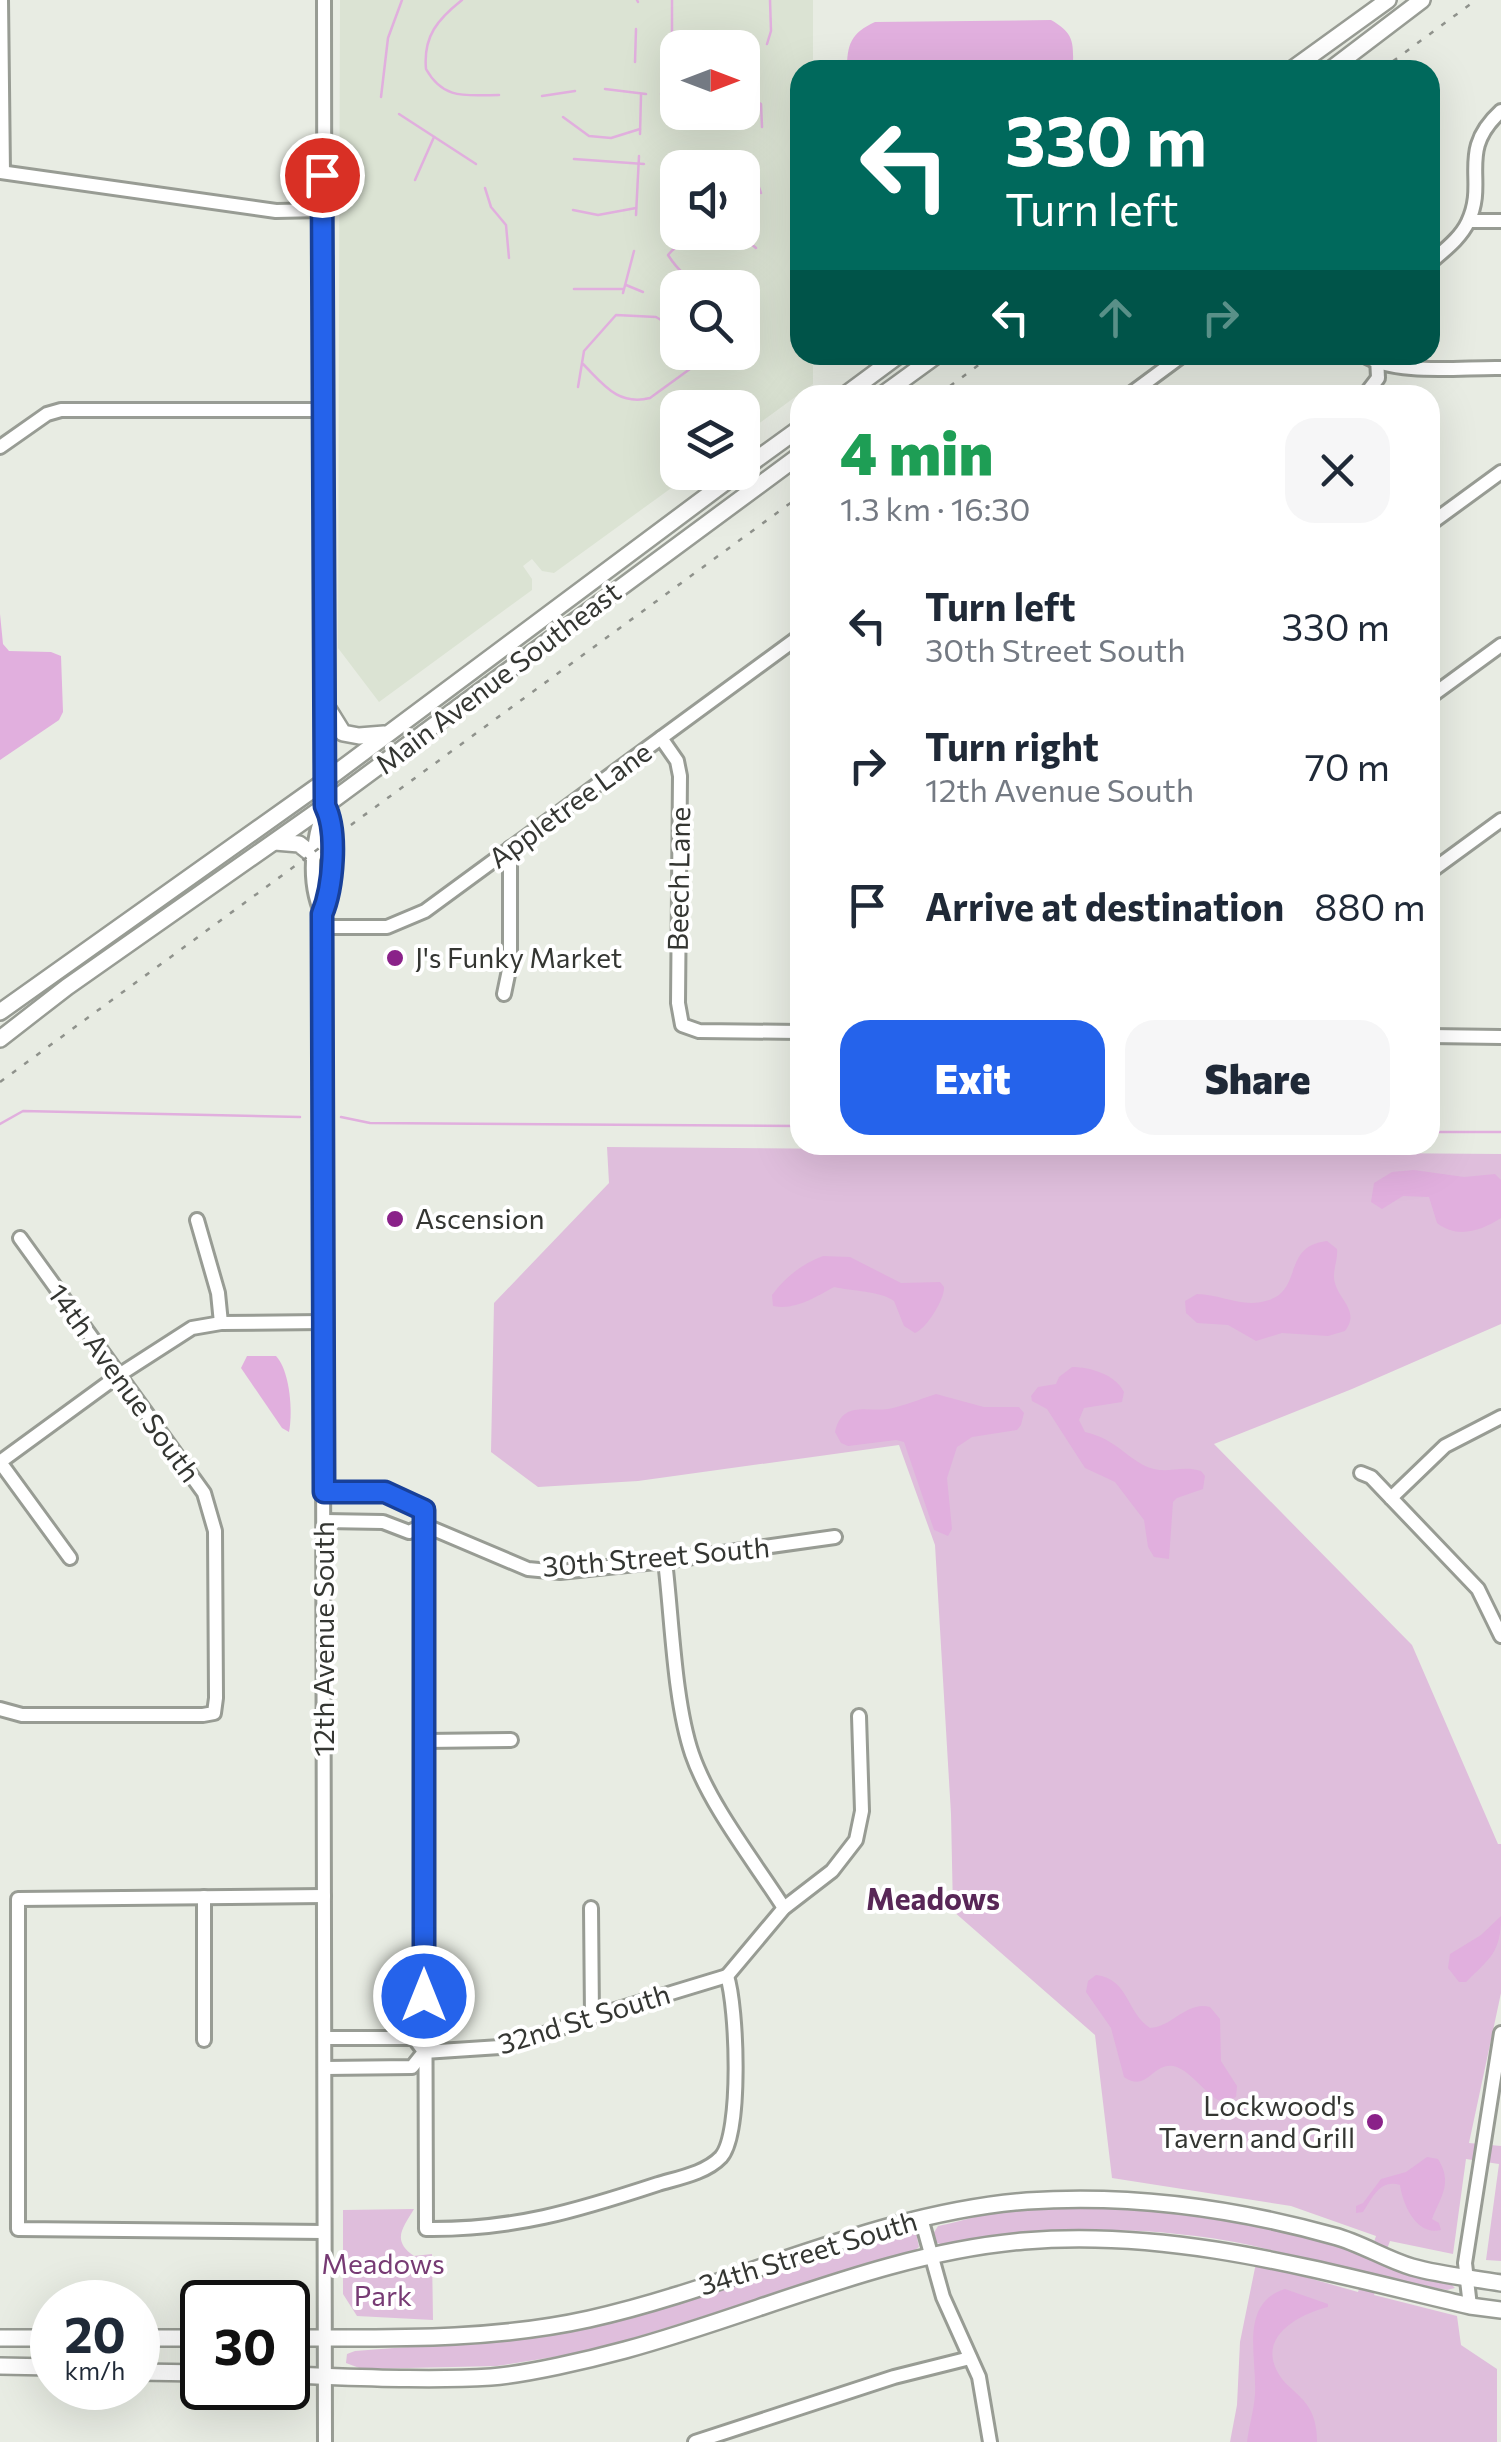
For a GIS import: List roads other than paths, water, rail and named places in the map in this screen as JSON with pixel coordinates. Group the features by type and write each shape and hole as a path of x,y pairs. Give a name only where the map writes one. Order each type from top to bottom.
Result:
{"main road":[{"path":"1304,60 1388,0"},
{"path":"1343,60 1422,0"},
{"path":"858,385 886,365"},
{"path":"896,385 922,365"},
{"name":"Main Avenue Southeast","path":"760,457 790,435"},
{"name":"Main Avenue Southeast","path":"0,1039 67,987 325,806 790,462"},
{"name":"Main Avenue Southeast","path":"0,1012 325,781 715,490"},
{"path":"325,704 343,733 388,734"},
{"path":"274,842 299,844 313,856"},
{"name":"34th Street South","path":"310,2338 493,2336 590,2319 845,2238 920,2218 1026,2202 1108,2200 1208,2206 1338,2236 1412,2267 1501,2283"},
{"name":"34th Street South","path":"310,2376 493,2376 624,2350 930,2255 1024,2242 1102,2238 1178,2244 1260,2257 1501,2310"},
{"path":"0,2338 30,2338"},
{"path":"0,2366 30,2367"}],"street":[{"path":"1,0 1,172 276,212 322,210"},
{"name":"12th Avenue South","path":"324,0 325,806 331,818 330,895 322,921 325,2442"},
{"path":"1356,24 1368,40"},
{"path":"1440,253 1469,221 1478,142 1487,125 1501,112"},
{"path":"1469,221 1501,221"},
{"path":"1440,364 1501,368"},
{"path":"1142,385 1170,365"},
{"path":"0,447 47,414 61,410 323,410"},
{"path":"1440,517 1501,472"},
{"name":"Appletree Lane","path":"322,921 387,927 405,922 790,643"},
{"path":"1440,690 1501,645"},
{"name":"Beech Lane","path":"661,738 678,761 680,776 678,1003 682,1025 699,1032 790,1032"},
{"path":"322,921 316,901 313,856 316,830 325,806"},
{"path":"1440,865 1501,820"},
{"path":"504,994 510,966 510,848"},
{"path":"1440,1036 1501,1036"},
{"path":"196,1220 218,1293 221,1322"},
{"name":"14th Avenue South","path":"0,1709 22,1715 214,1713 215,1531 204,1493 20,1238"},
{"path":"70,1558 0,1462 119,1375 192,1328 221,1322 323,1322"},
{"path":"1390,1498 1445,1446 1501,1417"},
{"path":"1361,1472 1478,1589 1501,1636"},
{"path":"324,1492 385,1492 424,1510 426,2228 473,2230 539,2220 692,2174 720,2158 734,2125 735,2026 727,1976 784,1908 832,1871 856,1840 862,1811 859,1716"},
{"name":"30th Street South","path":"324,1521 383,1522 409,1532 424,1526 528,1568 560,1572 835,1537"},
{"path":"665,1561 684,1722 692,1752 704,1782 784,1908"},
{"path":"424,1741 511,1740"},
{"path":"324,1896 18,1899 18,2230 324,2232"},
{"path":"204,1897 204,2040"},
{"path":"591,1908 592,2017"},
{"name":"32nd St South","path":"325,2068 412,2067 424,2052 530,2040 727,1976"},
{"path":"1470,2306 1464,2263 1501,2032"},
{"path":"325,2038 414,2038 424,2052"},
{"path":"920,2218 943,2297 979,2377 990,2442"},
{"path":"695,2442 894,2376 970,2358"}],"waterway":[{"path":"381,97 388,38 402,0"},
{"path":"462,0 434,29 427,47 426,69 441,87 457,94 499,95"},
{"path":"672,0 672,30"},
{"path":"767,44 771,31 770,0"},
{"path":"635,62 636,29"},
{"path":"605,89 646,94"},
{"path":"542,96 575,91"},
{"path":"640,134 641,95"},
{"path":"760,103 762,127"},
{"path":"399,114 476,164"},
{"path":"563,117 589,136 611,138 640,129"},
{"path":"415,180 434,137"},
{"path":"636,215 639,156"},
{"path":"574,159 644,164"},
{"path":"485,188 491,207 506,225 509,258"},
{"path":"573,210 598,215 636,208"},
{"path":"673,250 668,255 680,270"},
{"path":"623,293 634,251"},
{"path":"626,285 643,292"},
{"path":"574,289 623,289"},
{"path":"578,387 584,351 616,315 660,319"},
{"path":"583,364 612,392 639,400 650,398 688,370"},
{"path":"0,1124 23,1111 300,1117"},
{"path":"341,1117 370,1123 790,1126"},
{"path":"1440,1132 1501,1132"}],"railway":[{"path":"1395,60 1476,0"},
{"path":"952,385 978,365"},
{"path":"0,1082 790,503"}],"place":[{"name":"J's Funky Market","path":"395,958"},
{"name":"Ascension","path":"395,1219"},
{"name":"Lockwood's Tavern and Grill","path":"1375,2122"}],"district":[{"name":"Meadows","path":"933,1900"}],"park label":[{"name":"Meadows Park","path":"383,2280"}]}
